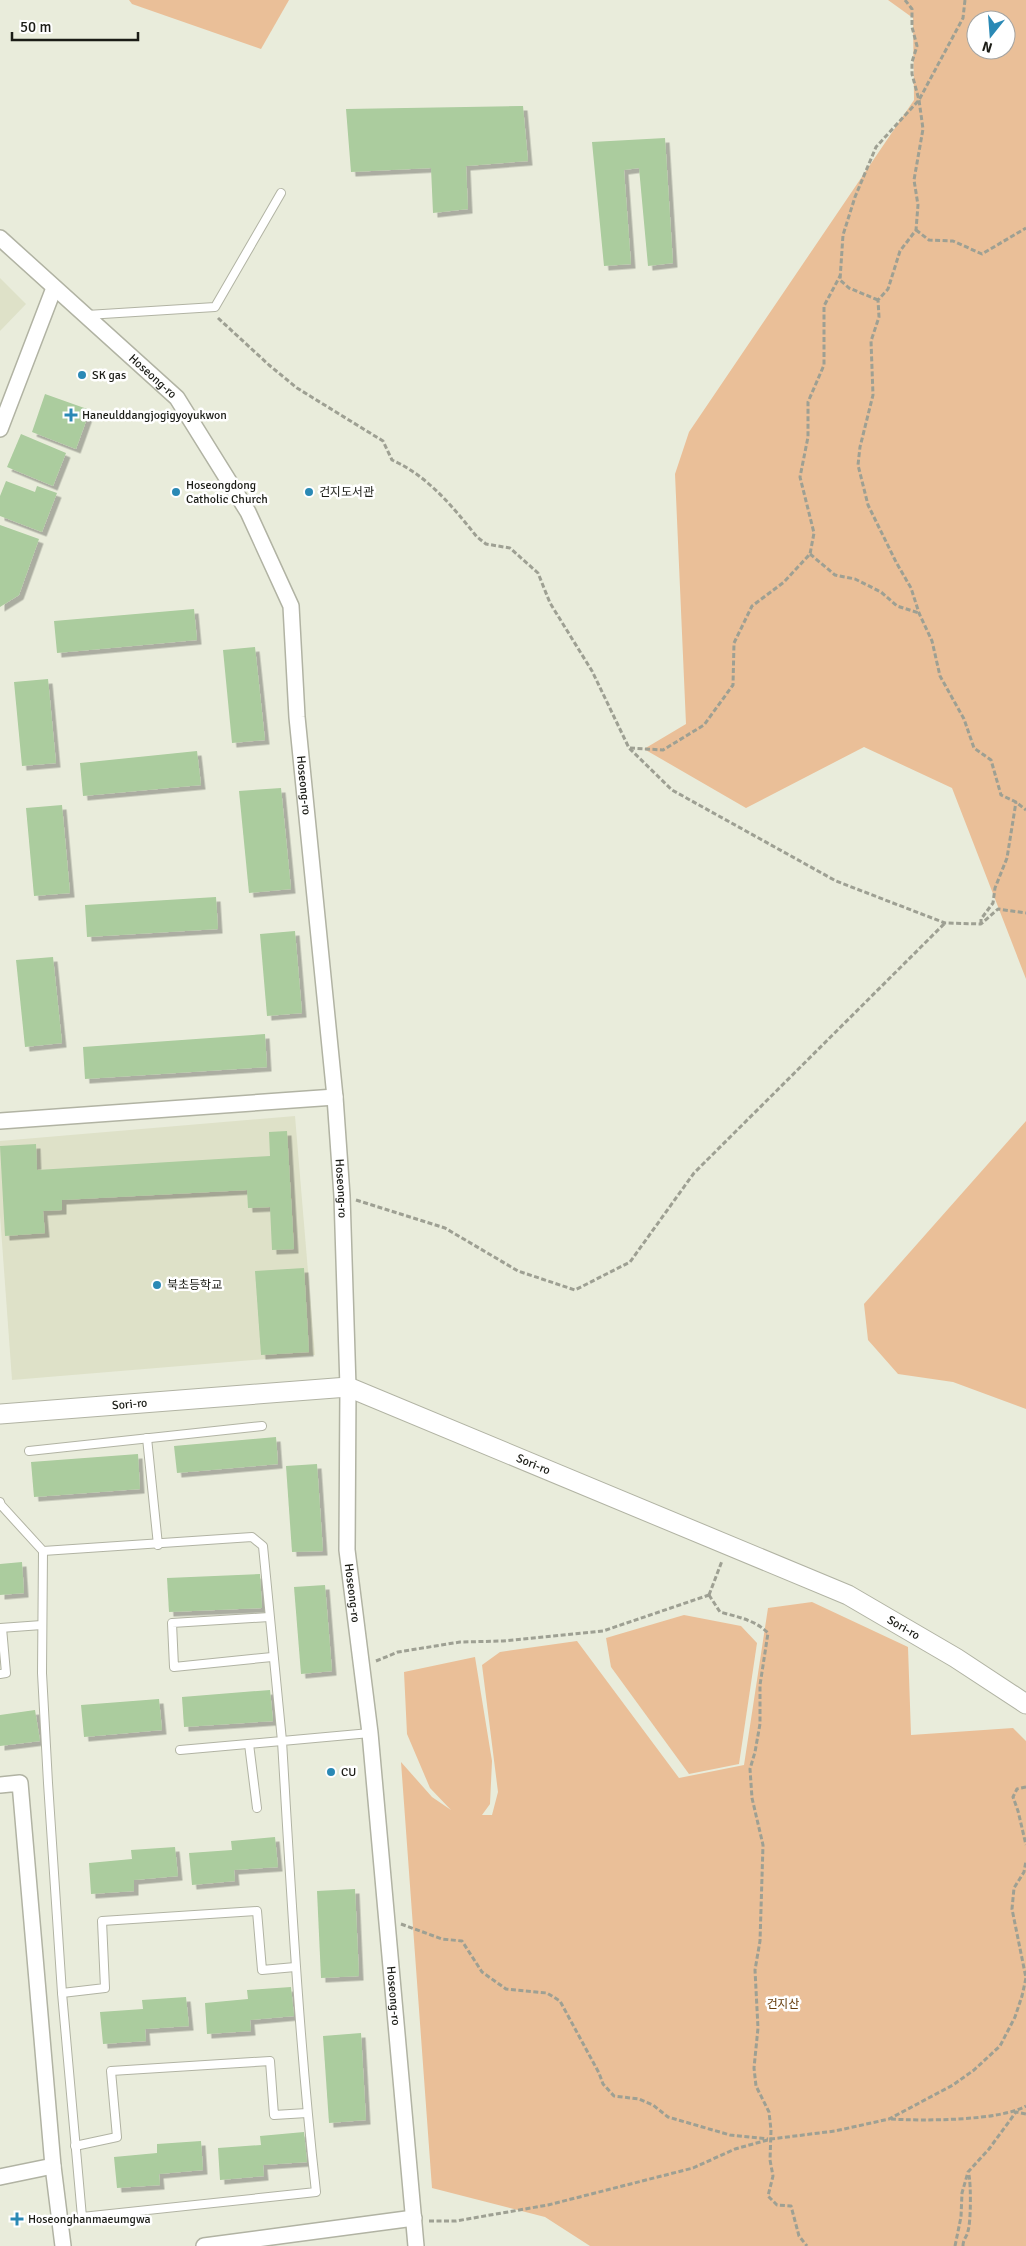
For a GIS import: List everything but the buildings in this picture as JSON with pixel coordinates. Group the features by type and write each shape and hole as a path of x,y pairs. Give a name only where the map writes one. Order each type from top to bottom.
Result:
{"street":[{"name":"Hoseong-ro","path":"0,238 177,398 248,512 291,606 297,717 335,1097 342,1196 348,1387 347,1550 370,1733 416,2246"},
{"path":"0,429 54,288"},
{"path":"0,1121 335,1097"},
{"name":"Sori-ro","path":"0,1414 348,1387 848,1595 956,1658 1026,1704"},
{"path":"0,1785 20,1783 53,2166 63,2246"},
{"path":"0,2177 53,2166"},
{"path":"204,2246 414,2218"}],"lane":[{"path":"85,315 215,306 281,193"},
{"path":"29,1451 262,1426"},
{"path":"148,1438 158,1544"},
{"path":"0,1502 43,1551 43,1693 62,1993 82,2217 316,2192 307,2113 295,1967 282,1741 272,1657 263,1546 252,1537 43,1551"},
{"path":"269,1617 172,1623 174,1667 272,1657"},
{"path":"0,1674 6,1673 1,1628 42,1625"},
{"path":"180,1750 370,1733"},
{"path":"249,1744 257,1808"},
{"path":"62,1993 105,1988 102,1922 258,1911 262,1970 295,1967"},
{"path":"75,2146 117,2138 111,2071 270,2061 274,2115 307,2113"}],"path":[{"path":"906,0 912,9 912,27 917,46 912,62 912,74 919,100 923,129 914,180 918,205 916,230 900,251 890,283 878,300 879,317 871,341 873,395 860,447 858,466 868,505 911,588 919,613 932,641 940,676 964,719 974,748 991,760 1001,795 1016,802 1026,810"},
{"path":"878,300 849,288 840,280 843,235 855,198 876,147 919,100 963,18 965,0"},
{"path":"916,230 929,240 953,241 982,254 1026,228"},
{"path":"629,748 663,750 704,725 733,685 734,643 752,606 784,582 810,554 814,533 800,476 808,437 808,402 824,365 824,306 840,276"},
{"path":"201,308 221,319 269,365 297,388 383,441 392,460 408,467 428,482 477,537 486,544 510,548 538,573 550,602 592,671 629,748 672,790 828,876 945,923 981,924 998,909 1026,913"},
{"path":"810,554 835,575 855,580 881,592 897,606 912,613 919,613"},
{"path":"981,924 981,919 993,903 995,888 1007,858 1016,802"},
{"path":"342,1196 445,1228 518,1271 575,1290 630,1262 694,1173 945,923"},
{"path":"708,1595 721,1561 732,1546"},
{"path":"362,1668 398,1652 460,1642 503,1641 603,1631 708,1595"},
{"path":"708,1595 720,1612 760,1625 768,1633 760,1685 760,1724 750,1770 752,1798 763,1846 760,1941 755,1970 758,2028 754,2068 756,2086 769,2112 770,2160 773,2176 768,2196 777,2205 791,2206 799,2236 807,2246"},
{"path":"1026,1787 1017,1789 1012,1797 1018,1811 1026,1846"},
{"path":"889,2119 953,2085 974,2070 1000,2046 1015,2017 1026,1978 1012,1909 1014,1888 1024,1872 1026,1861"},
{"path":"387,1919 442,1939 462,1941 482,1972 506,1989 546,1993 560,2001 599,2073 603,2084 614,2096 639,2099 653,2105 668,2117 730,2135 771,2139"},
{"path":"955,2246 962,2193 968,2172 990,2149 1016,2112 1026,2106"},
{"path":"414,2218 435,2222 456,2222 548,2205 693,2168 735,2148 771,2139 835,2131 889,2119 973,2117 1016,2112 1026,2114"},
{"path":"963,2246 963,2241 968,2232 971,2184 968,2172"}],"shaded area":[{"path":"0,278 26,304 0,331"},
{"name":"북초등학교","path":"295,1116 315,1355 12,1380 0,1215 0,1141"}],"green space":[{"path":"129,0 289,0 261,49 132,4"},
{"path":"888,0 1026,0 1026,979 952,788 864,747 746,808 644,749 686,724 675,474 689,432 914,100 913,18"},
{"path":"1026,1121 1026,1409 953,1382 898,1374 868,1340 864,1304"},
{"name":"건지산","path":"812,1602 908,1647 911,1735 1013,1728 1026,1741 1026,2246 590,2246 545,2217 432,2188 401,1762 432,1797 451,1810 430,1788 407,1734 404,1672 475,1657 492,1761 490,1804 482,1815 492,1815 498,1792 482,1665 500,1652 577,1641 679,1778 744,1765 768,1608"},
{"path":"684,1615 741,1626 757,1643 739,1764 689,1774 611,1667 606,1638"}],"place":[{"name":"SK gas","path":"82,375"},
{"name":"Haneulddangjogigyoyukwon","path":"71,415"},
{"name":"Hoseongdong Catholic Church","path":"176,492"},
{"name":"건지도서관","path":"309,492"},
{"name":"북초등학교","path":"157,1285"},
{"name":"CU","path":"331,1772"},
{"name":"Hoseonghanmaeumgwa","path":"17,2219"}]}
